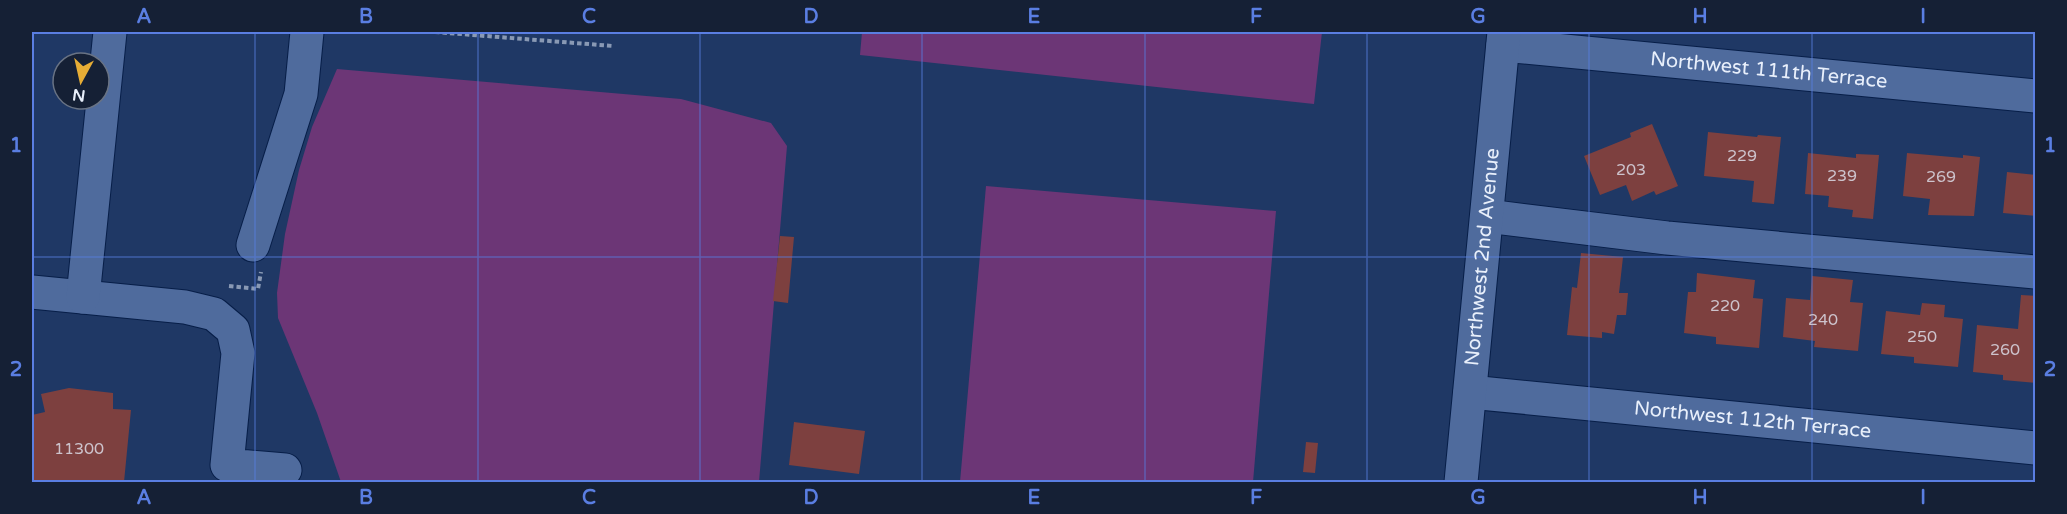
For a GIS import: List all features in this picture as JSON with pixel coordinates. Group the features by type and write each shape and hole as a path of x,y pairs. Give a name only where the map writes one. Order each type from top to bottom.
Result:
{"street":[{"path":"83,297 110,32"},
{"path":"258,254 301,94 307,32"},
{"name":"Northwest 111th Terrace","path":"1504,38 2036,96"},
{"name":"Northwest 2nd Avenue","path":"1461,483 1504,38"},
{"path":"1487,216 1667,238 2036,273"},
{"path":"32,292 185,308 214,314 233,330 238,353 228,465 285,470"},
{"name":"Northwest 112th Terrace","path":"1470,392 2036,448"}],"path":[{"path":"435,32 613,46"},
{"path":"220,285 258,290 258,254"}],"shaded area":[{"path":"862,32 1322,32 1314,104 860,55"},
{"path":"337,69 681,99 771,123 787,146 759,482 341,482 317,413 278,318 277,293 285,234 299,170 312,127"},
{"path":"986,186 1276,211 1253,482 960,482"}],"building":[{"path":"1652,124 1678,186 1656,195 1654,191 1632,201 1626,185 1600,195 1584,156 1631,137 1630,133"},
{"path":"1708,132 1781,137 1774,204 1752,202 1754,181 1704,176"},
{"path":"1808,153 1856,158 1856,154 1879,155 1873,219 1852,217 1853,210 1828,207 1829,196 1805,194"},
{"path":"1907,153 1963,158 1963,155 1980,157 1974,216 1928,215 1930,199 1903,196"},
{"path":"2007,172 2036,175 2036,216 2003,213"},
{"path":"780,236 794,237 788,303 773,301"},
{"path":"1581,253 1623,257 1619,293 1628,293 1626,315 1617,315 1614,334 1602,332 1602,338 1567,335 1572,287 1577,288"},
{"path":"1697,273 1755,280 1753,298 1763,299 1759,348 1716,344 1716,337 1684,333 1688,292 1696,292"},
{"path":"1812,276 1853,280 1850,302 1863,303 1858,351 1814,347 1815,341 1783,337 1786,298 1810,300"},
{"path":"2021,295 2036,296 2036,383 2003,380 2003,375 1973,372 1977,325 2018,329"},
{"path":"1922,303 1945,305 1944,317 1963,319 1958,367 1914,363 1914,357 1881,354 1886,311 1920,315"},
{"path":"69,388 113,393 113,409 131,410 124,482 32,482 32,415 45,412 41,394"},
{"path":"794,422 865,431 859,474 789,465"},
{"path":"1306,442 1318,443 1315,473 1303,472"}]}
